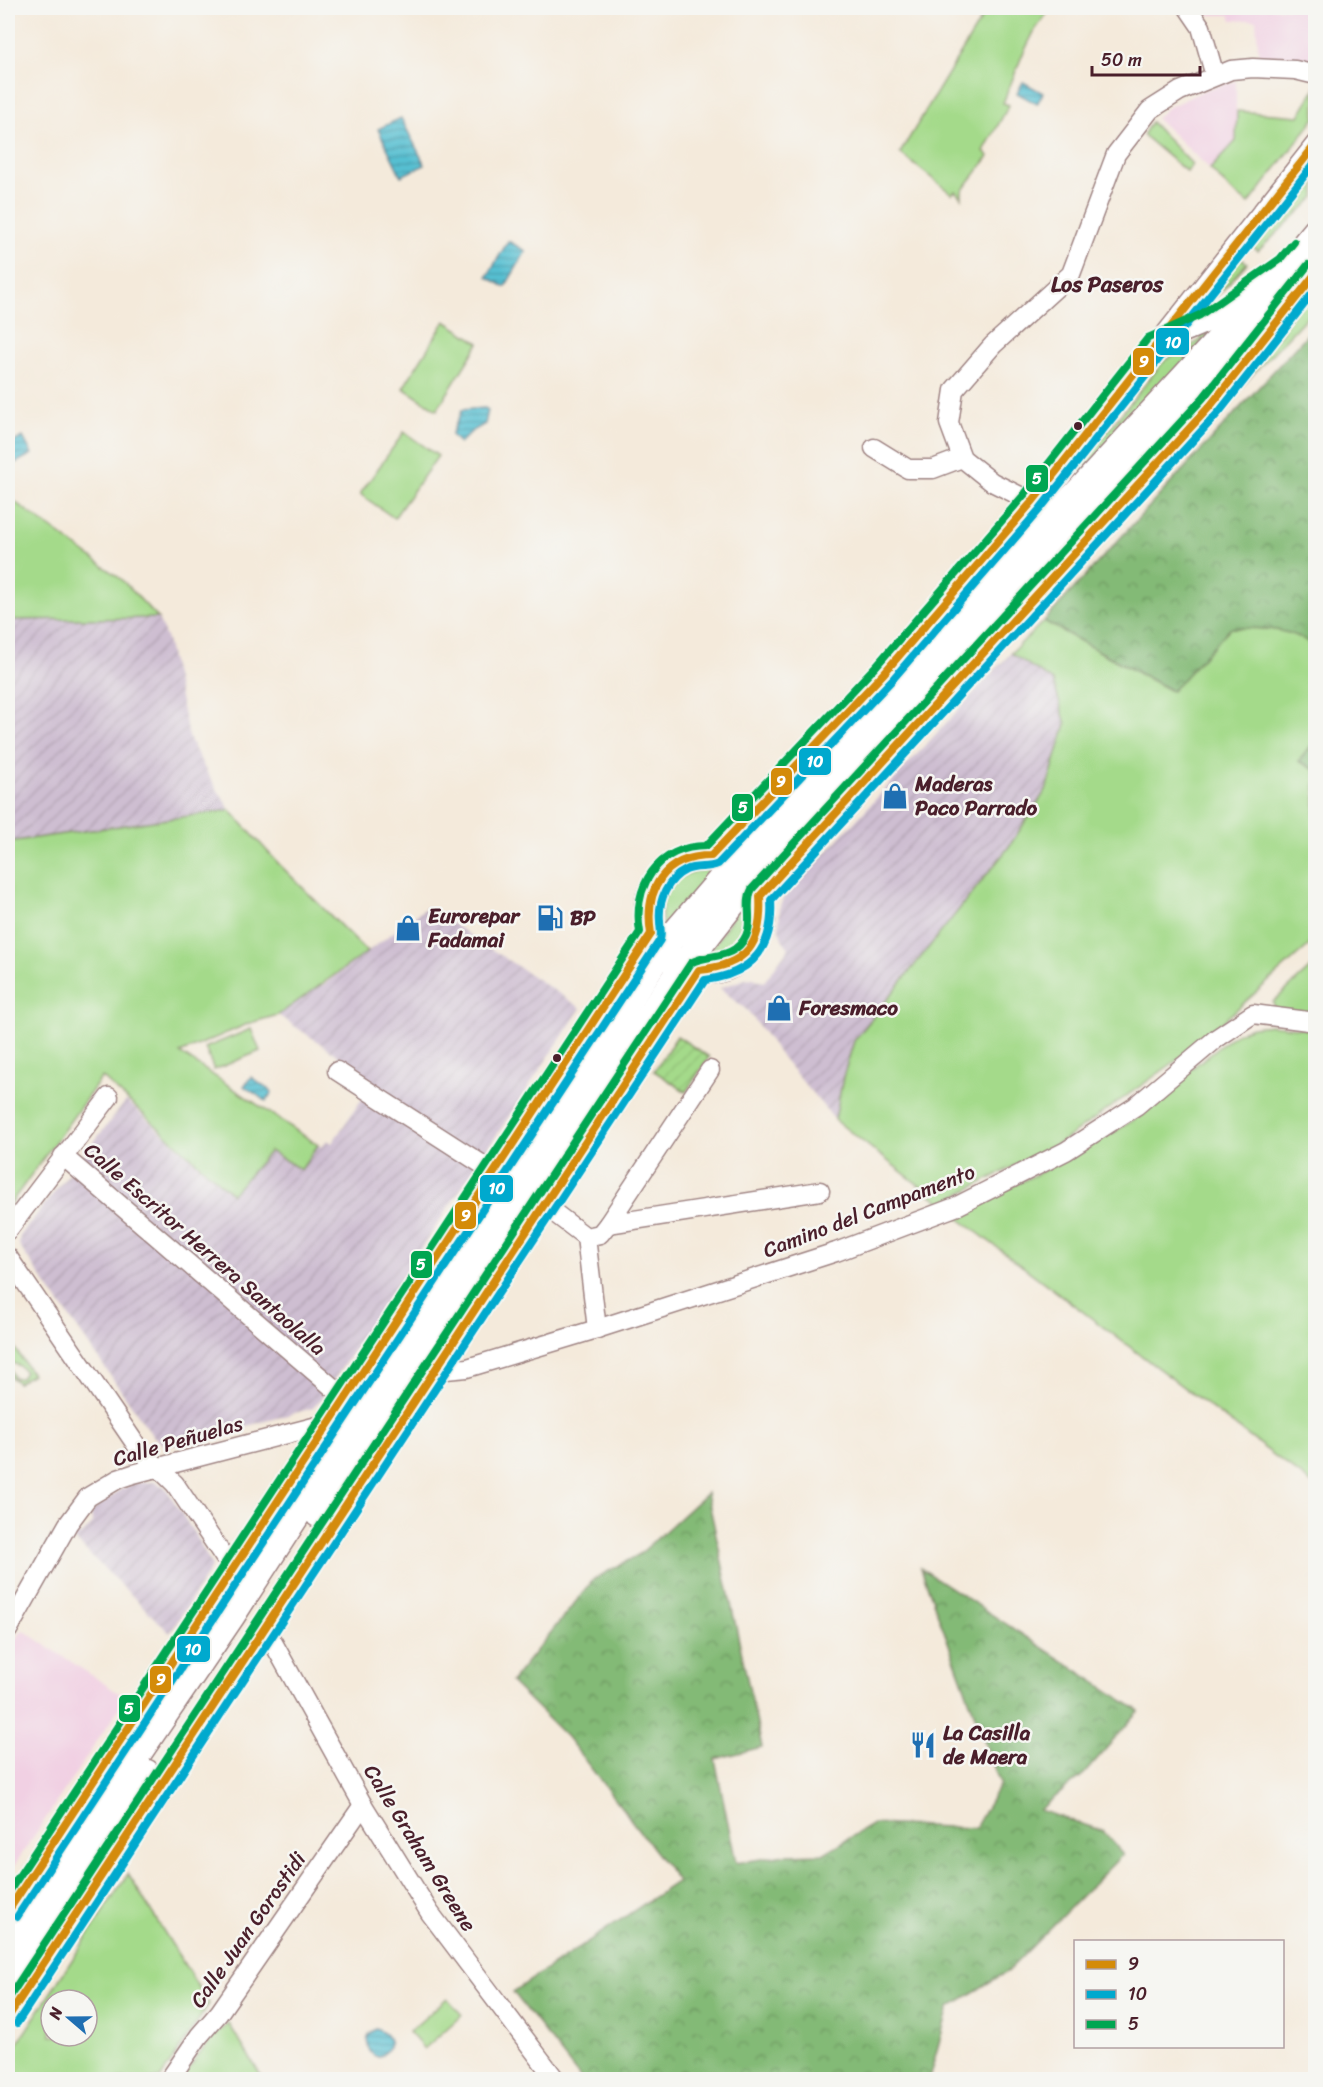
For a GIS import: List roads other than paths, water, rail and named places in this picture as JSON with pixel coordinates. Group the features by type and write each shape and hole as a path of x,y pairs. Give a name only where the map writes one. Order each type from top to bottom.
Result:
{"main road":[{"path":"8,1982 691,968 739,873 1287,267 1316,232"},
{"path":"8,1944 231,1616 656,942 739,873 1285,307 1316,272"},
{"path":"690,858 739,873 762,914 759,933 749,950 735,962 718,969 691,968 671,960 656,942 649,924 648,903 656,883 670,867 690,858"}],"street":[{"path":"1188,8 1201,27 1215,76"},
{"path":"1032,502 992,482 962,458 949,423 954,390 993,345 1071,274 1116,154 1150,110 1180,91 1231,70 1253,68 1295,70 1316,75"},
{"path":"739,873 884,673 1032,502 1316,142"},
{"path":"1156,345 1205,324 1287,267"},
{"path":"874,448 908,469 933,469 962,458"},
{"path":"8,1911 494,1172 656,942"},
{"path":"8,2017 544,1205 691,968"},
{"name":"Camino del Campamento","path":"435,1371 467,1368 597,1329 836,1252 955,1207 1066,1151 1126,1113 1217,1038 1253,1014 1316,1022"},
{"path":"586,1237 600,1234 608,1224 710,1070"},
{"path":"337,1071 494,1172"},
{"path":"8,1230 109,1097"},
{"name":"Calle Escritor Herrera Santaolalla","path":"63,1156 345,1398"},
{"path":"608,1224 819,1191"},
{"path":"544,1205 586,1237 597,1329"},
{"path":"8,1257 140,1449 174,1484 232,1569"},
{"name":"Calle Peñuelas","path":"10,1621 68,1524 88,1497 118,1479 329,1423"},
{"name":"Calle Graham Greene","path":"265,1628 363,1805 430,1913 556,2079"},
{"name":"Calle Juan Gorostidi","path":"169,2079 199,2036 219,2013 363,1805"}],"water":[{"path":"1023,82 1043,93 1037,104 1017,93"},
{"path":"401,118 425,165 401,176 378,129"},
{"path":"508,241 526,251 505,287 487,277"},
{"path":"485,408 488,410 485,424 471,432 460,443 452,436 462,410"},
{"path":"23,437 32,454 8,467 8,445"},
{"path":"251,1077 272,1092 266,1101 244,1086"},
{"path":"376,2029 385,2035 389,2041 389,2047 386,2052 375,2056 371,2052 367,2039"}],"place":[{"name":"Maderas Paco Parrado","path":"895,796"},
{"name":"BP","path":"550,918"},
{"name":"Eurorepar Fadamai","path":"408,928"},
{"name":"Foresmaco","path":"779,1008"},
{"name":"La Casilla de Maera","path":"923,1745"}],"district":[{"name":"Los Paseros","path":"1107,284"}]}
